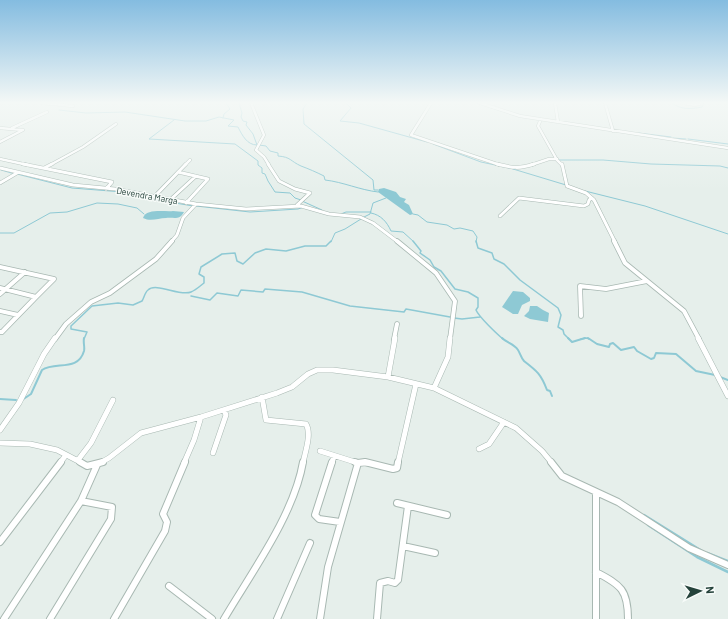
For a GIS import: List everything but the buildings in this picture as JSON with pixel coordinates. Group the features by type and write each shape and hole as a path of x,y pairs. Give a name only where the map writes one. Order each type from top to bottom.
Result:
{"street":[{"path":"0,142 19,132"},
{"path":"44,168 83,147 105,132"},
{"path":"263,132 264,135 256,150 264,157 280,181 295,189 310,194 297,205"},
{"path":"413,132 411,136 511,168 521,168 549,159 557,159"},
{"path":"541,132 557,159 562,164 567,186 586,193 597,203 625,263 684,311 728,396"},
{"path":"619,132 728,148"},
{"path":"0,159 112,182 106,189"},
{"path":"154,197 190,160"},
{"name":"Devendra Marga","path":"0,168 73,185 127,191 186,203 246,209 297,205"},
{"path":"178,172 208,179 186,203"},
{"path":"0,183 17,173"},
{"path":"170,200 196,176"},
{"path":"500,216 519,198 584,206 588,204 589,200 592,198"},
{"path":"0,430 19,403 44,354 66,324 91,302 110,293 156,259 178,233 180,223 196,204"},
{"path":"297,205 333,215 360,217 373,223 399,242 439,277 446,290 453,298 454,310 448,357 434,388"},
{"path":"0,266 54,279 2,332 0,332"},
{"path":"0,294 25,272"},
{"path":"581,316 580,286 606,289 647,281"},
{"path":"0,288 36,297"},
{"path":"0,310 18,315"},
{"path":"388,377 397,324"},
{"path":"0,443 30,444 57,450 88,466 97,465 116,454 134,437 141,433 224,410 292,387 308,374 317,370 333,370 388,377 434,388 504,422 529,439 542,451 562,476 618,502 689,548 728,565"},
{"path":"320,450 358,463 365,462 393,469 397,468 416,384"},
{"path":"224,619 284,514 301,469 307,447 309,432 306,424 266,420 262,397"},
{"path":"78,460 91,443 113,400"},
{"path":"213,453 226,415 224,410"},
{"path":"114,619 165,531 168,519 164,514 165,508 176,485 201,417"},
{"path":"479,450 490,444 491,438 499,431 504,422"},
{"path":"0,542 66,455"},
{"path":"334,456 315,515 319,519 340,522"},
{"path":"320,619 328,567 358,463"},
{"path":"4,619 81,500 97,465"},
{"path":"596,492 596,619"},
{"path":"50,619 110,519 112,507 81,500"},
{"path":"397,503 447,515"},
{"path":"377,619 380,583 390,581 395,583 398,580 408,506"},
{"path":"277,619 310,542"},
{"path":"402,546 435,553"},
{"path":"596,572 621,586 626,592 628,600 628,619"},
{"path":"169,586 212,619"}],"water":[{"path":"384,188 396,192 400,197 406,199 404,202 409,205 413,214 410,215 378,192 379,189"},
{"path":"156,211 184,212 180,217 176,218 152,220 143,218 148,213"},
{"path":"513,291 523,292 530,298 530,301 522,305 518,314 513,314 502,307"},
{"path":"530,306 537,306 549,313 548,322 530,319 524,316 529,311"}],"waterway":[{"path":"158,132 149,139 235,144 258,161 258,165 262,168 262,173 265,174 275,192 290,193 295,198 301,200"},
{"path":"241,132 250,143 257,145 251,132"},
{"path":"314,132 373,180 374,190 378,190"},
{"path":"391,132 427,142"},
{"path":"639,133 671,137"},
{"path":"673,138 686,139"},
{"path":"688,139 728,144"},
{"path":"433,144 481,162 514,169"},
{"path":"259,145 266,146 270,151 278,153 278,156 288,158 301,166 324,176 325,180 378,192"},
{"path":"559,160 603,160 651,164 720,166 728,168"},
{"path":"513,169 566,185"},
{"path":"1,170 15,174"},
{"path":"17,174 72,188 123,192 140,197 193,206"},
{"path":"585,191 645,206 728,234"},
{"path":"371,212 373,203 386,198"},
{"path":"302,201 322,210"},
{"path":"0,233 14,233 50,213 67,212 97,203 118,204 137,208 144,214"},
{"path":"196,206 250,212 298,209 304,207"},
{"path":"341,214 346,212 371,212"},
{"path":"364,217 370,214 371,212"},
{"path":"371,213 378,215 383,219 391,231 403,232 413,241"},
{"path":"413,214 418,215 427,222 447,225 454,229 460,228 473,231 477,237 476,241"},
{"path":"331,242 335,233 345,229 361,219"},
{"path":"84,339 87,332 71,329 71,326 92,306 118,303 133,305 142,301 147,291 152,288 162,288 181,293 191,292 204,283 204,277 199,274 201,267 222,254 235,253 237,261 243,264 255,253 266,249 286,251 305,246 326,246 331,241"},
{"path":"413,241 421,251 420,253 430,260 434,267 441,271 455,289 468,292 478,298 478,307 476,310 488,325 503,339"},
{"path":"476,241 478,248 492,253 494,259 504,264 520,280 558,308 561,315 558,327 563,330 564,334 572,342 583,339"},
{"path":"191,296 210,300 217,293 238,296 241,290 263,292 265,289 302,292 350,306 404,312 406,309 450,317"},
{"path":"454,318 462,319 480,317"},
{"path":"502,338 516,348 523,360 541,376 547,390 550,391 552,396"},
{"path":"588,338 597,344 609,347 610,344 613,343 621,350 634,347 637,351 651,359 654,358 656,353 676,354 696,371 715,375"},
{"path":"22,400 31,394 42,370 47,367 77,362 84,351 84,339"},
{"path":"583,339 589,339"},
{"path":"720,377 728,380"},
{"path":"0,399 16,400"},
{"path":"644,515 702,551"},
{"path":"648,525 697,557 728,572"},
{"path":"707,553 728,561"}]}
